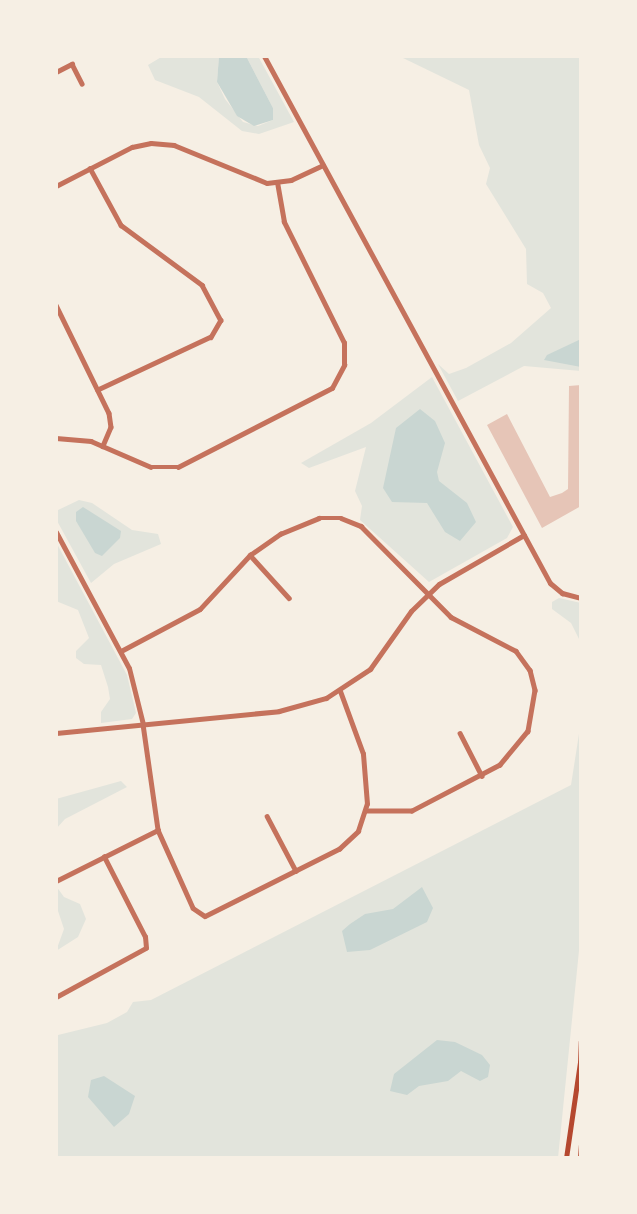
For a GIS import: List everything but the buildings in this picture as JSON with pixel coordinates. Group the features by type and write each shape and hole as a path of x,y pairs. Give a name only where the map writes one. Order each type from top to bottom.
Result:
{"main road":[{"path":"581,1041 581,1095"},
{"path":"566,1158 580,1062"},
{"path":"580,1158 581,1145"}],"street":[{"path":"264,56 553,587 581,598"},
{"path":"56,72 72,64 82,85"},
{"path":"56,186 136,146 161,143 248,179 277,184 323,165"},
{"path":"90,168 121,225 202,285 221,321 211,337 98,390"},
{"path":"56,438 75,437 151,467 185,466 322,396 338,381 345,361 344,343 284,222 277,184"},
{"path":"56,305 111,422 103,446"},
{"path":"121,651 204,606 250,555 306,521 341,518 367,530 428,594 459,622 516,651 532,675 534,704 526,734 508,759 482,776 412,811 366,811"},
{"path":"56,532 135,681 158,830 201,916 346,844 366,811 360,737 340,691"},
{"path":"56,733 290,709 340,691 376,662 428,594 453,573 524,535"},
{"path":"250,555 289,597"},
{"path":"460,733 482,776"},
{"path":"267,816 296,871"},
{"path":"56,881 158,830"},
{"path":"56,997 139,954 146,946 104,857"}],"shaded area":[{"path":"163,56 219,56 217,82 225,99 243,122 258,126 273,120 273,108 246,56 258,56 294,122 259,134 242,131 199,97 155,80 148,65"},
{"path":"219,56 246,56 273,108 273,120 254,126 237,116 217,82"},
{"path":"388,56 581,56 581,371 524,366 458,401 438,364 449,374 466,368 511,343 551,308 543,293 527,284 526,249 486,184 490,168 479,145 469,90 403,58"},
{"path":"581,339 581,367 544,360 547,355"},
{"path":"432,377 513,527 507,538 429,582 360,520 362,506 355,491 366,447 309,468 301,463 371,423"},
{"path":"420,409 435,421 445,443 437,472 439,481 467,503 476,522 460,541 445,532 427,503 392,502 383,488 396,428"},
{"path":"79,500 92,503 132,530 158,534 161,544 114,564 91,583 56,519 56,511"},
{"path":"83,507 121,531 120,538 102,556 95,553 76,521 76,512"},
{"path":"56,542 127,675 136,713 132,719 101,723 101,712 110,699 108,687 101,665 84,664 76,658 76,651 89,638 78,610 56,601"},
{"path":"559,598 581,603 581,643 571,623 552,609 552,602"},
{"path":"581,721 581,931 558,1158 56,1158 58,1035 107,1023 127,1012 133,1002 151,1000 571,785"},
{"path":"121,781 127,787 65,819 56,829 56,799"},
{"path":"56,886 64,897 80,904 86,919 78,937 56,951 64,929 56,905"},
{"path":"422,887 433,908 427,922 370,950 347,952 342,931 350,924 365,914 393,909"},
{"path":"437,1040 455,1042 482,1055 490,1065 488,1077 480,1081 461,1071 448,1081 419,1086 407,1095 390,1091 394,1074"},
{"path":"104,1076 135,1096 129,1114 114,1127 88,1097 91,1080"}]}
